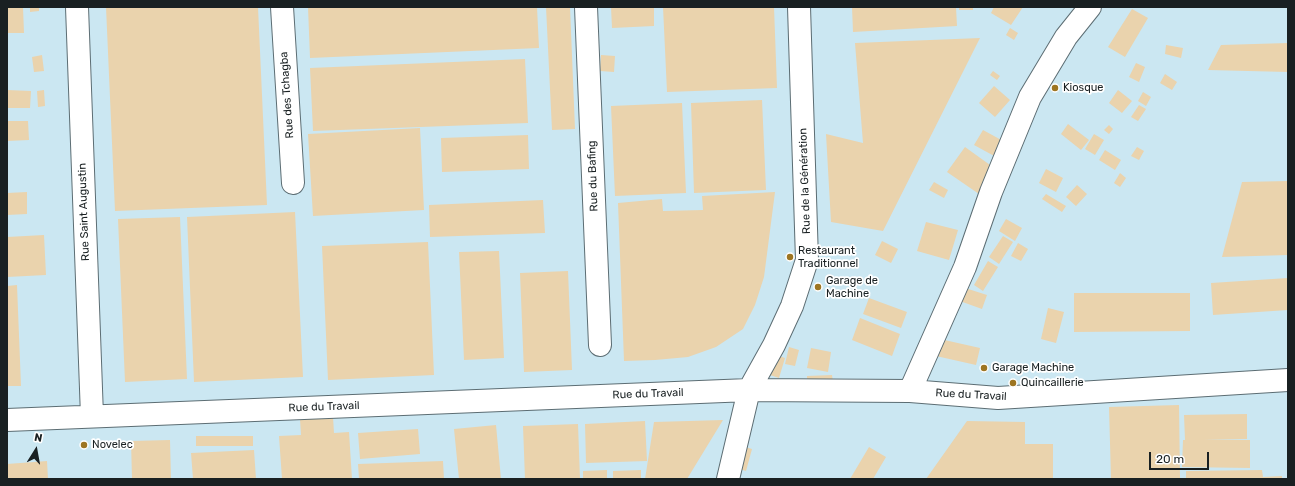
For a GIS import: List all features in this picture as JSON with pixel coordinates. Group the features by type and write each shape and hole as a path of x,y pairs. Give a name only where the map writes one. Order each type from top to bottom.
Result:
{"street":[{"name":"Rue Saint Augustin","path":"77,7 92,416"},
{"name":"Rue des Tchagba","path":"282,7 293,183"},
{"name":"Rue du Bafing","path":"586,7 600,345"},
{"name":"Rue de la Génération","path":"728,479 749,390 774,344 792,306 807,260 799,7"},
{"path":"910,391 965,267 991,192 1030,97 1066,37 1090,7"},
{"name":"Rue du Travail","path":"7,420 749,390 910,391 998,398 1288,380"}],"shaded area":[{"path":"7,7 1288,7 1288,479 7,479"}],"building":[{"path":"7,7 23,7 24,33 7,33"},
{"path":"30,7 39,7 39,11 30,12"},
{"path":"106,7 258,7 267,205 115,211"},
{"path":"308,7 537,7 539,48 310,58"},
{"path":"546,7 570,7 575,129 552,130"},
{"path":"611,7 654,7 654,26 612,28"},
{"path":"663,7 774,7 777,88 667,92"},
{"path":"852,7 956,7 957,26 853,32"},
{"path":"959,7 973,7 973,10 959,10"},
{"path":"994,7 1023,7 1011,25 991,13"},
{"path":"1132,9 1148,18 1125,57 1108,47"},
{"path":"1010,28 1018,33 1014,40 1006,35"},
{"path":"980,38 883,231 831,222 826,134 863,143 855,43"},
{"path":"1288,43 1288,72 1208,70 1221,45"},
{"path":"1166,45 1183,48 1181,58 1165,54"},
{"path":"42,55 44,71 34,72 32,57"},
{"path":"601,55 615,56 614,72 600,71"},
{"path":"525,59 528,123 313,131 310,68"},
{"path":"1136,63 1145,67 1139,82 1129,77"},
{"path":"993,71 1000,76 997,80 990,75"},
{"path":"1165,74 1177,82 1172,90 1160,83"},
{"path":"994,86 1010,100 995,117 979,103"},
{"path":"7,90 31,91 30,108 7,108"},
{"path":"44,90 45,106 38,107 37,91"},
{"path":"1118,90 1132,101 1122,113 1109,103"},
{"path":"1143,92 1151,97 1146,106 1138,101"},
{"path":"762,100 766,190 694,193 691,103"},
{"path":"682,103 686,193 615,196 611,106"},
{"path":"1139,105 1146,109 1138,121 1131,117"},
{"path":"7,121 28,121 29,140 7,141"},
{"path":"1068,124 1089,140 1081,150 1061,134"},
{"path":"1109,125 1113,129 1109,134 1104,130"},
{"path":"420,128 424,210 313,216 308,134"},
{"path":"983,130 1005,142 996,157 974,145"},
{"path":"1094,134 1104,140 1095,155 1085,149"},
{"path":"528,135 529,169 442,172 441,138"},
{"path":"965,147 997,170 979,194 947,172"},
{"path":"1137,147 1144,151 1139,160 1131,156"},
{"path":"1105,150 1121,160 1115,170 1099,160"},
{"path":"1046,169 1063,178 1056,192 1039,183"},
{"path":"1120,173 1126,178 1120,187 1114,183"},
{"path":"1288,181 1288,255 1222,257 1242,182"},
{"path":"934,182 948,190 944,198 929,190"},
{"path":"1077,185 1087,194 1076,206 1066,197"},
{"path":"27,192 27,214 7,215 7,193"},
{"path":"775,192 764,277 755,305 743,329 716,347 688,357 624,361 618,203 662,199 663,211 703,210 702,196"},
{"path":"1046,194 1066,206 1062,212 1042,199"},
{"path":"543,200 545,233 430,237 429,205"},
{"path":"295,212 303,377 194,382 187,217"},
{"path":"180,217 187,379 125,382 118,219"},
{"path":"1006,219 1022,228 1015,241 999,231"},
{"path":"926,222 958,230 949,260 917,251"},
{"path":"44,235 46,275 7,277 7,237"},
{"path":"1003,236 1013,242 999,264 989,257"},
{"path":"882,241 898,249 891,263 875,255"},
{"path":"428,242 434,375 328,380 322,246"},
{"path":"1018,243 1028,249 1021,261 1011,256"},
{"path":"499,251 504,358 464,360 459,252"},
{"path":"988,261 998,267 983,291 974,285"},
{"path":"568,271 572,370 524,372 520,273"},
{"path":"1288,278 1288,310 1213,315 1211,283"},
{"path":"17,285 21,386 7,386 7,286"},
{"path":"962,287 987,295 982,309 957,300"},
{"path":"1074,293 1190,293 1190,331 1074,332"},
{"path":"869,298 907,312 901,328 863,314"},
{"path":"1048,308 1064,312 1056,343 1041,339"},
{"path":"860,318 900,334 892,356 852,340"},
{"path":"940,339 980,348 976,365 936,356"},
{"path":"789,347 799,350 795,366 785,364"},
{"path":"811,348 831,352 828,372 807,368"},
{"path":"776,355 785,358 779,378 770,375"},
{"path":"832,375 833,382 807,383 807,376"},
{"path":"1179,405 1180,479 1111,479 1109,407"},
{"path":"1247,414 1247,439 1204,440 1250,440 1250,468 1182,467 1183,440 1185,440 1184,415"},
{"path":"333,417 334,433 349,432 352,479 282,479 279,436 301,435 300,419"},
{"path":"723,420 687,479 645,479 654,422"},
{"path":"645,421 647,461 586,463 585,424"},
{"path":"967,421 1025,422 1025,444 1053,444 1053,479 926,479"},
{"path":"578,424 580,479 525,479 523,426"},
{"path":"496,425 501,479 459,479 454,429"},
{"path":"418,429 420,454 360,459 358,433"},
{"path":"196,436 253,436 253,446 196,446"},
{"path":"170,440 171,479 132,479 131,441"},
{"path":"742,446 752,449 746,471 736,468"},
{"path":"869,447 886,457 873,479 850,479"},
{"path":"254,450 256,479 193,479 191,453"},
{"path":"47,461 48,479 7,479 7,464"},
{"path":"443,461 444,479 359,479 358,464"},
{"path":"607,470 607,479 583,479 583,471"},
{"path":"641,470 641,479 613,479 613,471"},
{"path":"1262,470 1263,477 1282,476 1282,479 1186,479 1186,471"}],"place":[{"name":"Kiosque","path":"1055,88"},
{"name":"Restaurant Traditionnel","path":"790,257"},
{"name":"Garage de Machine","path":"818,287"},
{"name":"Garage Machine","path":"984,368"},
{"name":"Quincaillerie","path":"1013,383"},
{"name":"Novelec","path":"84,445"}]}
